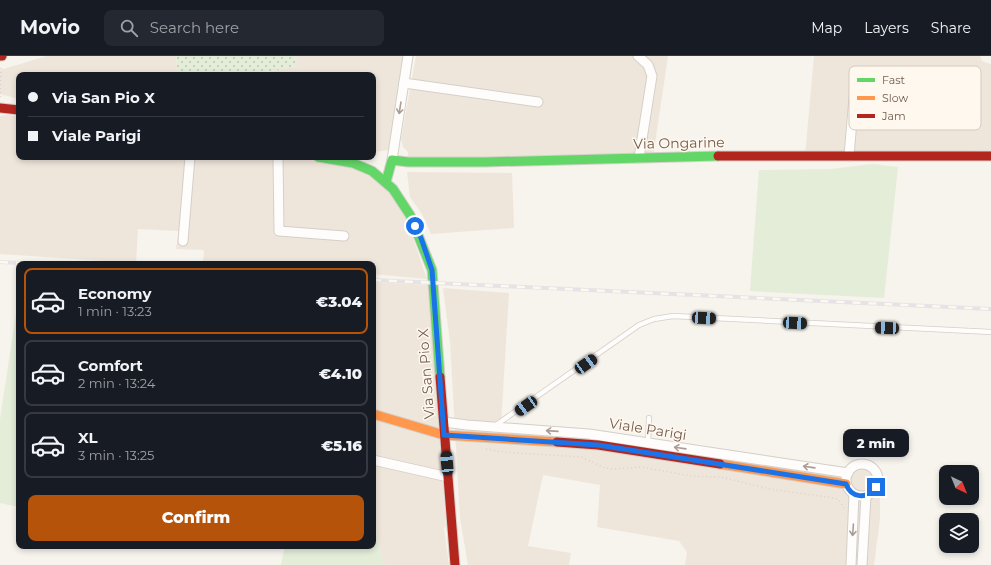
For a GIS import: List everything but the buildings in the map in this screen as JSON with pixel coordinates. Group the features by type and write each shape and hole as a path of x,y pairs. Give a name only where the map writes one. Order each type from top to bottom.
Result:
{"street":[{"path":"386,182 392,160 408,56"},
{"path":"638,56 648,65 652,76 639,158"},
{"path":"404,83 538,102"},
{"path":"0,108 16,110"},
{"path":"849,156 851,130"},
{"name":"Via Ongarine","path":"392,160 408,162 478,162 639,158 991,156"},
{"path":"183,241 190,160"},
{"path":"278,160 279,232 344,236"},
{"name":"Via San Pio X","path":"332,160 361,166 372,171 386,182 421,238 432,270 455,565"},
{"name":"Viale Parigi","path":"376,415 444,435 598,445 846,484"},
{"name":"Viale Parigi","path":"444,422 589,434 848,473"},
{"path":"376,461 448,477"},
{"path":"851,565 854,494 846,484 848,473 854,466 863,464 868,465 876,472 878,482 876,487 866,496 862,565"},
{"path":"854,494 866,496"}],"lane":[{"path":"492,427 503,422 639,326 654,319 673,316 991,332"},
{"path":"648,443 649,418"}],"path":[{"path":"0,99 1,56"},
{"path":"484,447 504,452 581,458 610,468 641,467 690,476 722,477 770,490 834,498 839,500 845,510"}],"shaded area":[{"path":"47,56 176,56 178,72 16,72 16,98 0,94 0,70"},
{"path":"295,56 403,56 389,150 376,152 376,72 266,72 297,66"},
{"path":"416,56 668,56 653,157 408,159 408,152 403,147 401,139"},
{"path":"814,56 980,56 982,61 991,64 991,150 805,156"},
{"path":"0,116 16,116 16,160 311,160 370,168 393,195 407,221 427,279 376,274 376,261 203,261 204,250 176,249 179,231 138,229 136,261 106,261 0,254"},
{"path":"407,172 512,173 514,228 431,234 422,214 410,197"},
{"path":"376,282 428,285 446,526 444,528 449,565 386,565 382,562 376,532"},
{"path":"443,288 509,293 501,425 842,471 853,461 869,462 880,477 880,519 874,565 685,565 687,552 679,541 597,527 600,485 543,475 528,546 571,553 569,565 468,565 460,518 450,342"}],"green space":[{"path":"176,56 295,56 297,66 266,72 178,72"},
{"path":"873,164 898,167 884,298 750,291 759,170 831,169"},
{"path":"16,314 16,506 0,503 0,419"},
{"path":"376,531 382,562 386,565 281,565 284,549 376,549"}],"railway":[{"path":"0,262 16,263"},
{"path":"376,280 991,309"}],"traffic: fast":[{"path":"386,182 392,160 408,162 485,162 718,156"},
{"path":"336,160 353,163 372,171 393,189 410,215 432,270 440,377"}],"traffic: slow":[{"path":"376,415 444,435 557,442"},
{"path":"720,464 846,484"}],"traffic: jam":[{"path":"0,108 16,110"},
{"path":"718,156 991,156"},
{"path":"440,377 455,565"},
{"path":"557,442 598,445 720,464"}],"route":[{"path":"415,226 421,238 432,270 444,435 545,440 598,445 846,484 850,492 859,496 869,495 876,487"}]}
